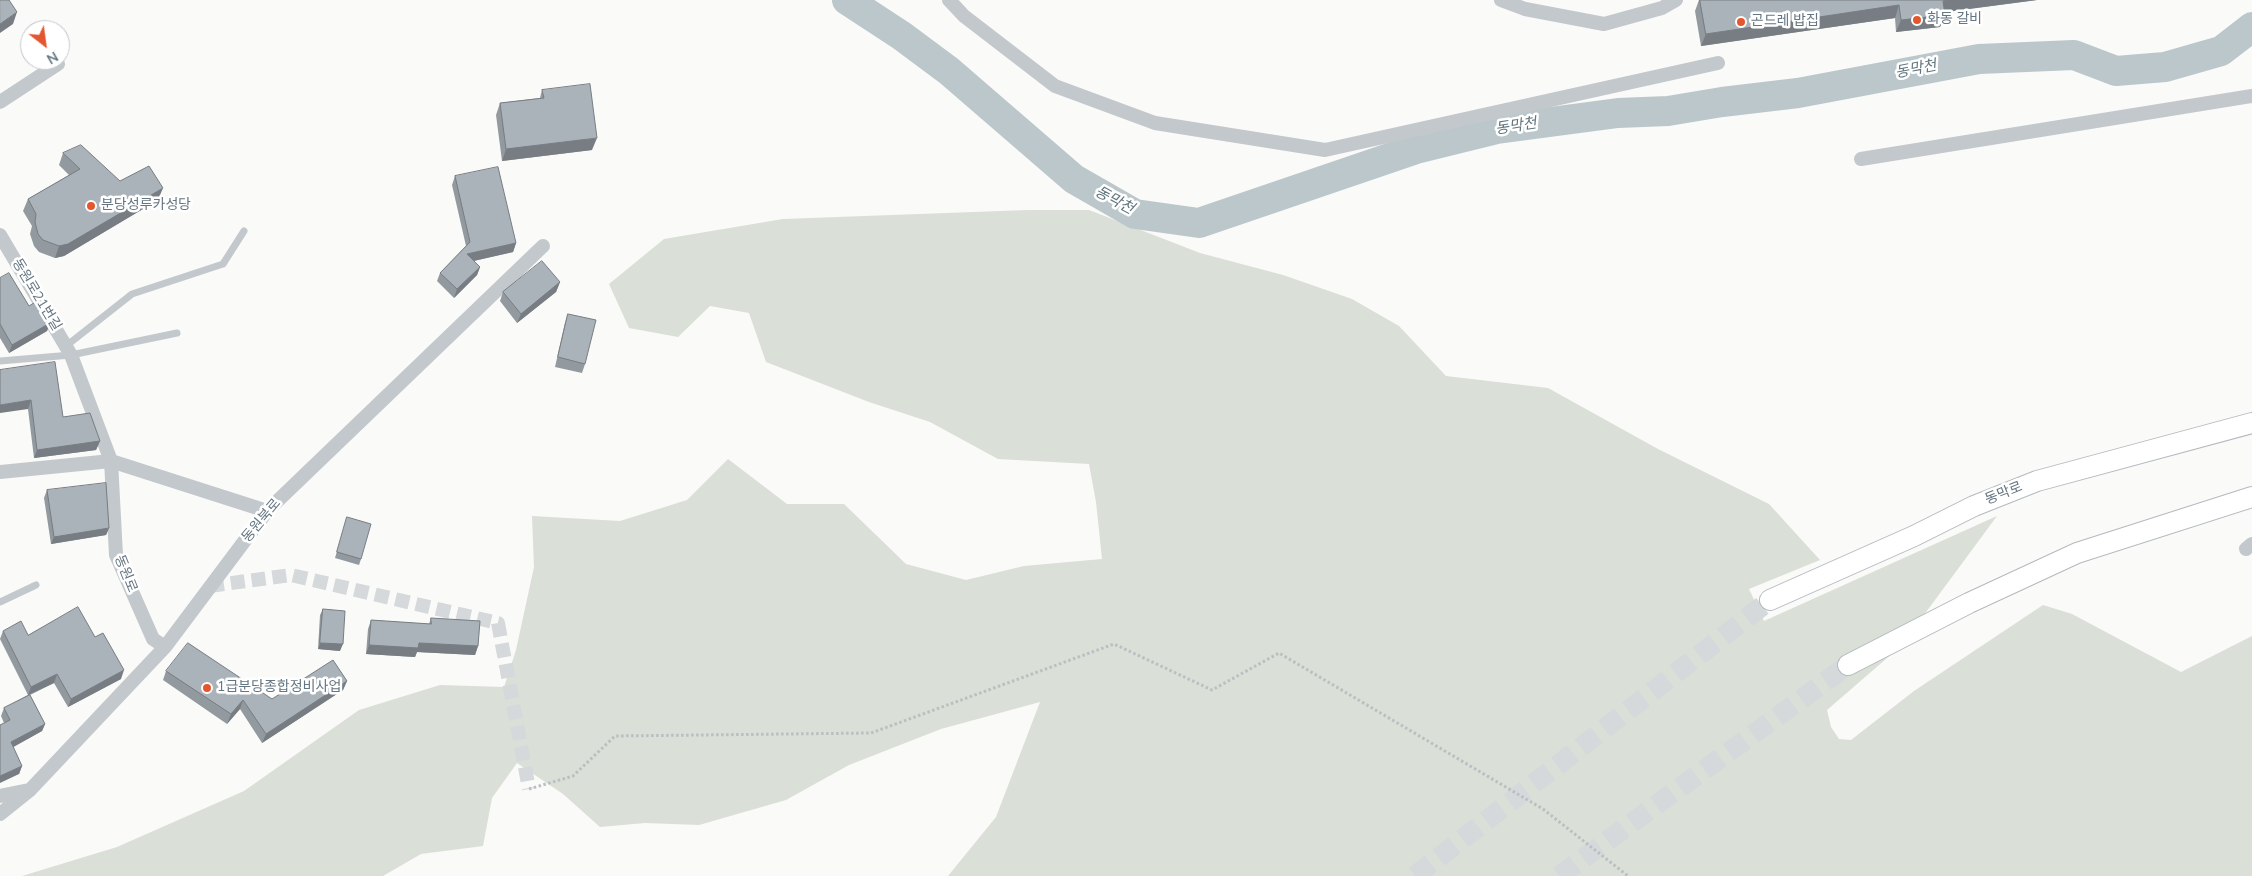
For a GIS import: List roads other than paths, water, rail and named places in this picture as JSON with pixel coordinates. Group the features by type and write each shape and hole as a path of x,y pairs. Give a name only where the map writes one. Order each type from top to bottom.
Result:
{"main road":[{"name":"동막로","path":"1770,600 1914,536 1974,506 2037,481 2252,423"},
{"path":"1848,666 1969,603 2077,553 2252,497"}],"street":[{"path":"949,0 964,16 1054,86 1155,122 1325,150 1718,63"},
{"path":"1501,0 1525,9 1604,24 1662,8 1676,0"},
{"path":"0,102 49,70"},
{"path":"1861,159 2252,96"},
{"name":"동원로21번길","path":"0,235 69,350 111,461"},
{"name":"동원북로","path":"0,814 30,790 165,647 267,511 543,246"},
{"path":"0,472 111,461 267,511"},
{"name":"동원로","path":"111,461 116,555 153,639 165,647"},
{"path":"0,796 30,790"}],"lane":[{"path":"69,350 132,294 223,264 244,231"},
{"path":"0,362 178,333"},
{"path":"0,602 36,585"}],"waterway":[{"name":"동막천","path":"847,0 902,36 949,71 1074,179 1135,214 1199,223 1416,149 1497,129 1618,113 1668,111 1722,102 1798,93 1979,59 2074,55 2116,71 2165,67 2221,51 2252,27"}],"tunnel":[{"path":"210,586 291,575 498,623 529,789"},
{"path":"1415,876 1770,600"},
{"path":"1559,876 1848,665"}],"place":[{"name":"화동 갈비","path":"1917,20"},
{"name":"곤드레 밥집","path":"1741,22"},
{"name":"분당성루카성당","path":"91,206"},
{"name":"1급분당종합정비사업","path":"207,688"}]}
